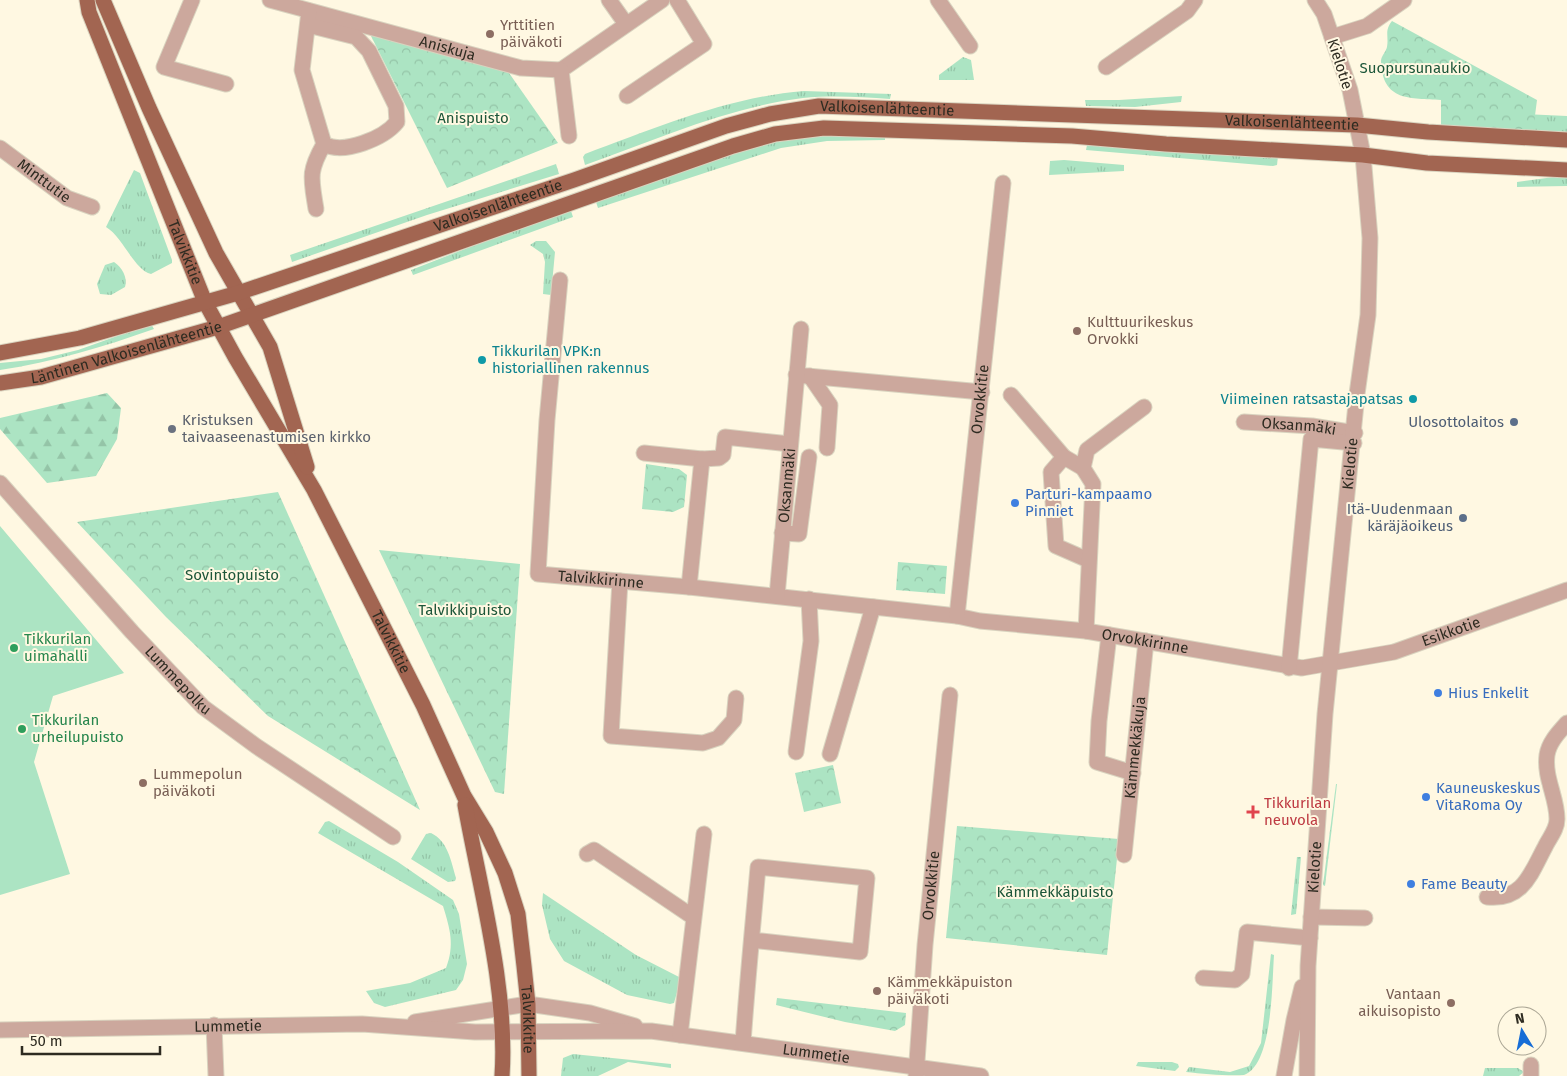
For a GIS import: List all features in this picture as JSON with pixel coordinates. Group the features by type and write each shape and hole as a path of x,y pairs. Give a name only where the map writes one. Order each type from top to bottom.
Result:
{"main road":[{"name":"Talvikkitie","path":"87,0 88,12 205,302 314,490 423,704 464,796 486,832 505,873 515,906 528,1004 529,1076"},
{"name":"Talvikkitie","path":"103,0 149,108 238,293 274,356 314,490"},
{"name":"Valkoisenlähteentie","path":"238,293 574,180 726,126 770,114 819,106 1357,125 1428,132 1567,140"},
{"name":"Valkoisenlähteentie","path":"252,316 733,146 775,134 824,128 1072,136 1166,144 1364,155 1426,163 1567,170"},
{"name":"Läntinen Valkoisenlähteentie","path":"0,353 22,351 80,338 238,293"},
{"name":"Läntinen Valkoisenlähteentie","path":"0,382 41,377 252,316"},
{"name":"Talvikkitie","path":"464,796 496,969 502,1030 502,1076"}],"street":[{"path":"192,0 164,67 226,84"},
{"name":"Aniskuja","path":"270,0 308,18 521,68 561,70"},
{"path":"609,0 626,24"},
{"path":"568,136 561,70 662,0"},
{"path":"627,96 704,44 677,0"},
{"path":"938,0 970,46"},
{"path":"1106,67 1187,12 1194,0"},
{"name":"Kielotie","path":"1307,1076 1308,966 1325,714 1370,289 1370,238 1364,155 1350,90 1324,14 1316,0"},
{"path":"1332,38 1367,26 1404,0"},
{"path":"308,18 356,37 370,51 396,106 397,122 389,131 344,148 332,149 324,144 302,70 308,18"},
{"path":"316,209 311,174 312,164 324,144"},
{"name":"Minttutie","path":"0,148 67,198 92,207"},
{"name":"Orvokkitie","path":"957,616 1004,183"},
{"name":"Talvikkirinne","path":"560,280 547,420 538,574 690,587 957,616"},
{"name":"Oksanmäki","path":"777,596 790,444 803,375 801,329"},
{"path":"803,375 982,392"},
{"path":"803,375 830,406 827,448"},
{"path":"1011,395 1064,457 1083,468 1092,484 1086,631"},
{"path":"1083,468 1086,450 1144,408"},
{"name":"Oksanmäki","path":"1244,422 1312,426 1354,438"},
{"path":"644,453 702,459 719,458 723,455 725,437 790,444"},
{"path":"1289,668 1311,439 1354,438"},
{"path":"782,533 799,534 809,457"},
{"path":"1064,457 1051,472 1056,546 1088,560"},
{"path":"690,587 702,459"},
{"name":"Lummepolku","path":"0,483 132,632 203,707 256,746 393,838"},
{"path":"620,581 611,736 703,743 718,738 734,720 736,698"},
{"name":"Esikkotie","path":"1332,662 1394,652 1567,590"},
{"path":"796,752 811,641 809,600"},
{"path":"830,754 874,607"},
{"name":"Orvokkirinne","path":"957,616 980,621 1086,631 1289,668 1302,668 1332,662"},
{"path":"1109,635 1099,721 1097,762 1133,773"},
{"name":"Kämmekkäkuja","path":"1124,855 1146,641"},
{"name":"Orvokkitie","path":"916,1072 925,945 950,695"},
{"path":"1487,897 1505,898 1525,884 1554,832 1557,821 1556,809 1548,779 1547,756 1549,746 1567,723"},
{"path":"680,1035 704,834"},
{"path":"587,854 594,850 694,917"},
{"path":"743,1043 758,867 867,878 860,952 752,940"},
{"path":"1311,917 1365,918"},
{"path":"1203,978 1235,980 1242,974 1247,932 1310,938"},
{"name":"Kielotie","path":"1284,1076 1294,1020 1308,966"},
{"name":"Lummetie","path":"396,1025 499,1007 528,1004 590,1013 651,1031"},
{"path":"214,1025 216,1076"},
{"name":"Lummetie","path":"0,1030 214,1025 396,1025 474,1032 502,1030 529,1032 651,1031 743,1043 916,1072 981,1076"}],"green space":[{"name":"Suopursunaukio","path":"1392,21 1537,100 1533,131 1441,125 1441,100 1409,98 1393,91 1387,84 1383,74 1381,61 1387,47 1387,31"},
{"name":"Anispuisto","path":"369,32 507,70 558,143 447,188"},
{"path":"963,57 971,60 974,80 939,80 939,75"},
{"path":"804,91 891,94 890,99 836,96 775,102 692,125 585,165 583,157 585,154 665,124 748,100"},
{"path":"1182,96 1181,102 1135,107 1086,106 1085,100 1119,100"},
{"path":"1445,110 1567,116 1567,132 1441,125 1441,113"},
{"path":"836,133 885,134 885,140 827,141 781,148 598,208 595,199 771,142"},
{"path":"1087,145 1278,156 1277,165 1273,166 1086,150"},
{"path":"1064,160 1124,165 1124,171 1049,175 1050,161"},
{"path":"556,164 559,174 427,215 292,262 290,255"},
{"path":"134,170 140,173 172,260 172,263 151,274 139,266 118,238 106,227"},
{"path":"1554,177 1567,178 1567,186 1517,187 1517,182"},
{"path":"570,208 573,217 413,275 411,270"},
{"path":"536,241 546,241 555,252 551,295 543,294 545,262 543,254 530,245"},
{"path":"114,262 124,273 125,287 111,295 100,294 97,284 105,265"},
{"path":"151,324 154,329 97,348 39,363 0,370 0,363 41,359 78,350"},
{"path":"107,393 121,408 117,439 96,476 47,483 0,429 0,418"},
{"path":"646,464 679,469 687,475 684,507 673,512 642,509"},
{"name":"Sovintopuisto","path":"278,492 420,810 268,716 166,617 77,522"},
{"name":"Tikkurilan urheilupuisto","path":"0,526 124,673 53,696 34,762 70,874 0,895"},
{"name":"Talvikkipuisto","path":"379,550 520,564 504,794 495,792"},
{"path":"898,562 947,566 945,594 896,590"},
{"path":"833,765 841,803 804,812 795,773"},
{"path":"1337,784 1325,886 1323,885"},
{"path":"329,821 398,862 453,900 459,914 467,964 463,980 456,990 385,1007 374,1003 366,991 410,983 446,968 451,944 448,922 443,906 318,833 325,822"},
{"name":"Kämmekkäpuisto","path":"957,826 1119,839 1107,955 946,938"},
{"path":"431,833 441,841 448,852 456,878 455,881 448,882 411,859 426,834"},
{"path":"1297,857 1301,857 1296,914 1291,915"},
{"path":"543,893 636,955 681,978 674,1003 670,1004 627,995 564,961 550,939 542,905"},
{"path":"1271,954 1274,955 1269,1021 1261,1056 1254,1068 1244,1075 1186,1072 1189,1067 1230,1072 1249,1066 1261,1043"},
{"path":"777,998 906,1013 905,1025 895,1031 845,1022 776,1005"},
{"path":"573,1054 671,1064 671,1068 628,1062 598,1076 561,1076 563,1058"},
{"path":"1138,1062 1172,1062 1178,1064 1179,1067 1175,1071 1136,1066"},
{"path":"1485,1068 1518,1068 1524,1072 1519,1076 1483,1076"}],"place":[{"name":"Yrttitien päiväkoti","path":"490,34"},
{"name":"Kulttuurikeskus Orvokki","path":"1077,331"},
{"name":"Tikkurilan VPK:n historiallinen rakennus","path":"482,360"},
{"name":"Viimeinen ratsastajapatsas","path":"1413,399"},
{"name":"Ulosottolaitos","path":"1514,422"},
{"name":"Kristuksen taivaaseenastumisen kirkko","path":"172,429"},
{"name":"Parturi-kampaamo Pinniet","path":"1015,503"},
{"name":"Itä-Uudenmaan käräjäoikeus","path":"1463,518"},
{"name":"Tikkurilan uimahalli","path":"14,648"},
{"name":"Hius Enkelit","path":"1438,693"},
{"name":"Tikkurilan urheilupuisto","path":"22,729"},
{"name":"Lummepolun päiväkoti","path":"143,783"},
{"name":"Kauneuskeskus VitaRoma Oy","path":"1426,797"},
{"name":"Tikkurilan neuvola","path":"1253,812"},
{"name":"Fame Beauty","path":"1411,884"},
{"name":"Kämmekkäpuiston päiväkoti","path":"877,991"},
{"name":"Vantaan aikuisopisto","path":"1451,1003"}]}
